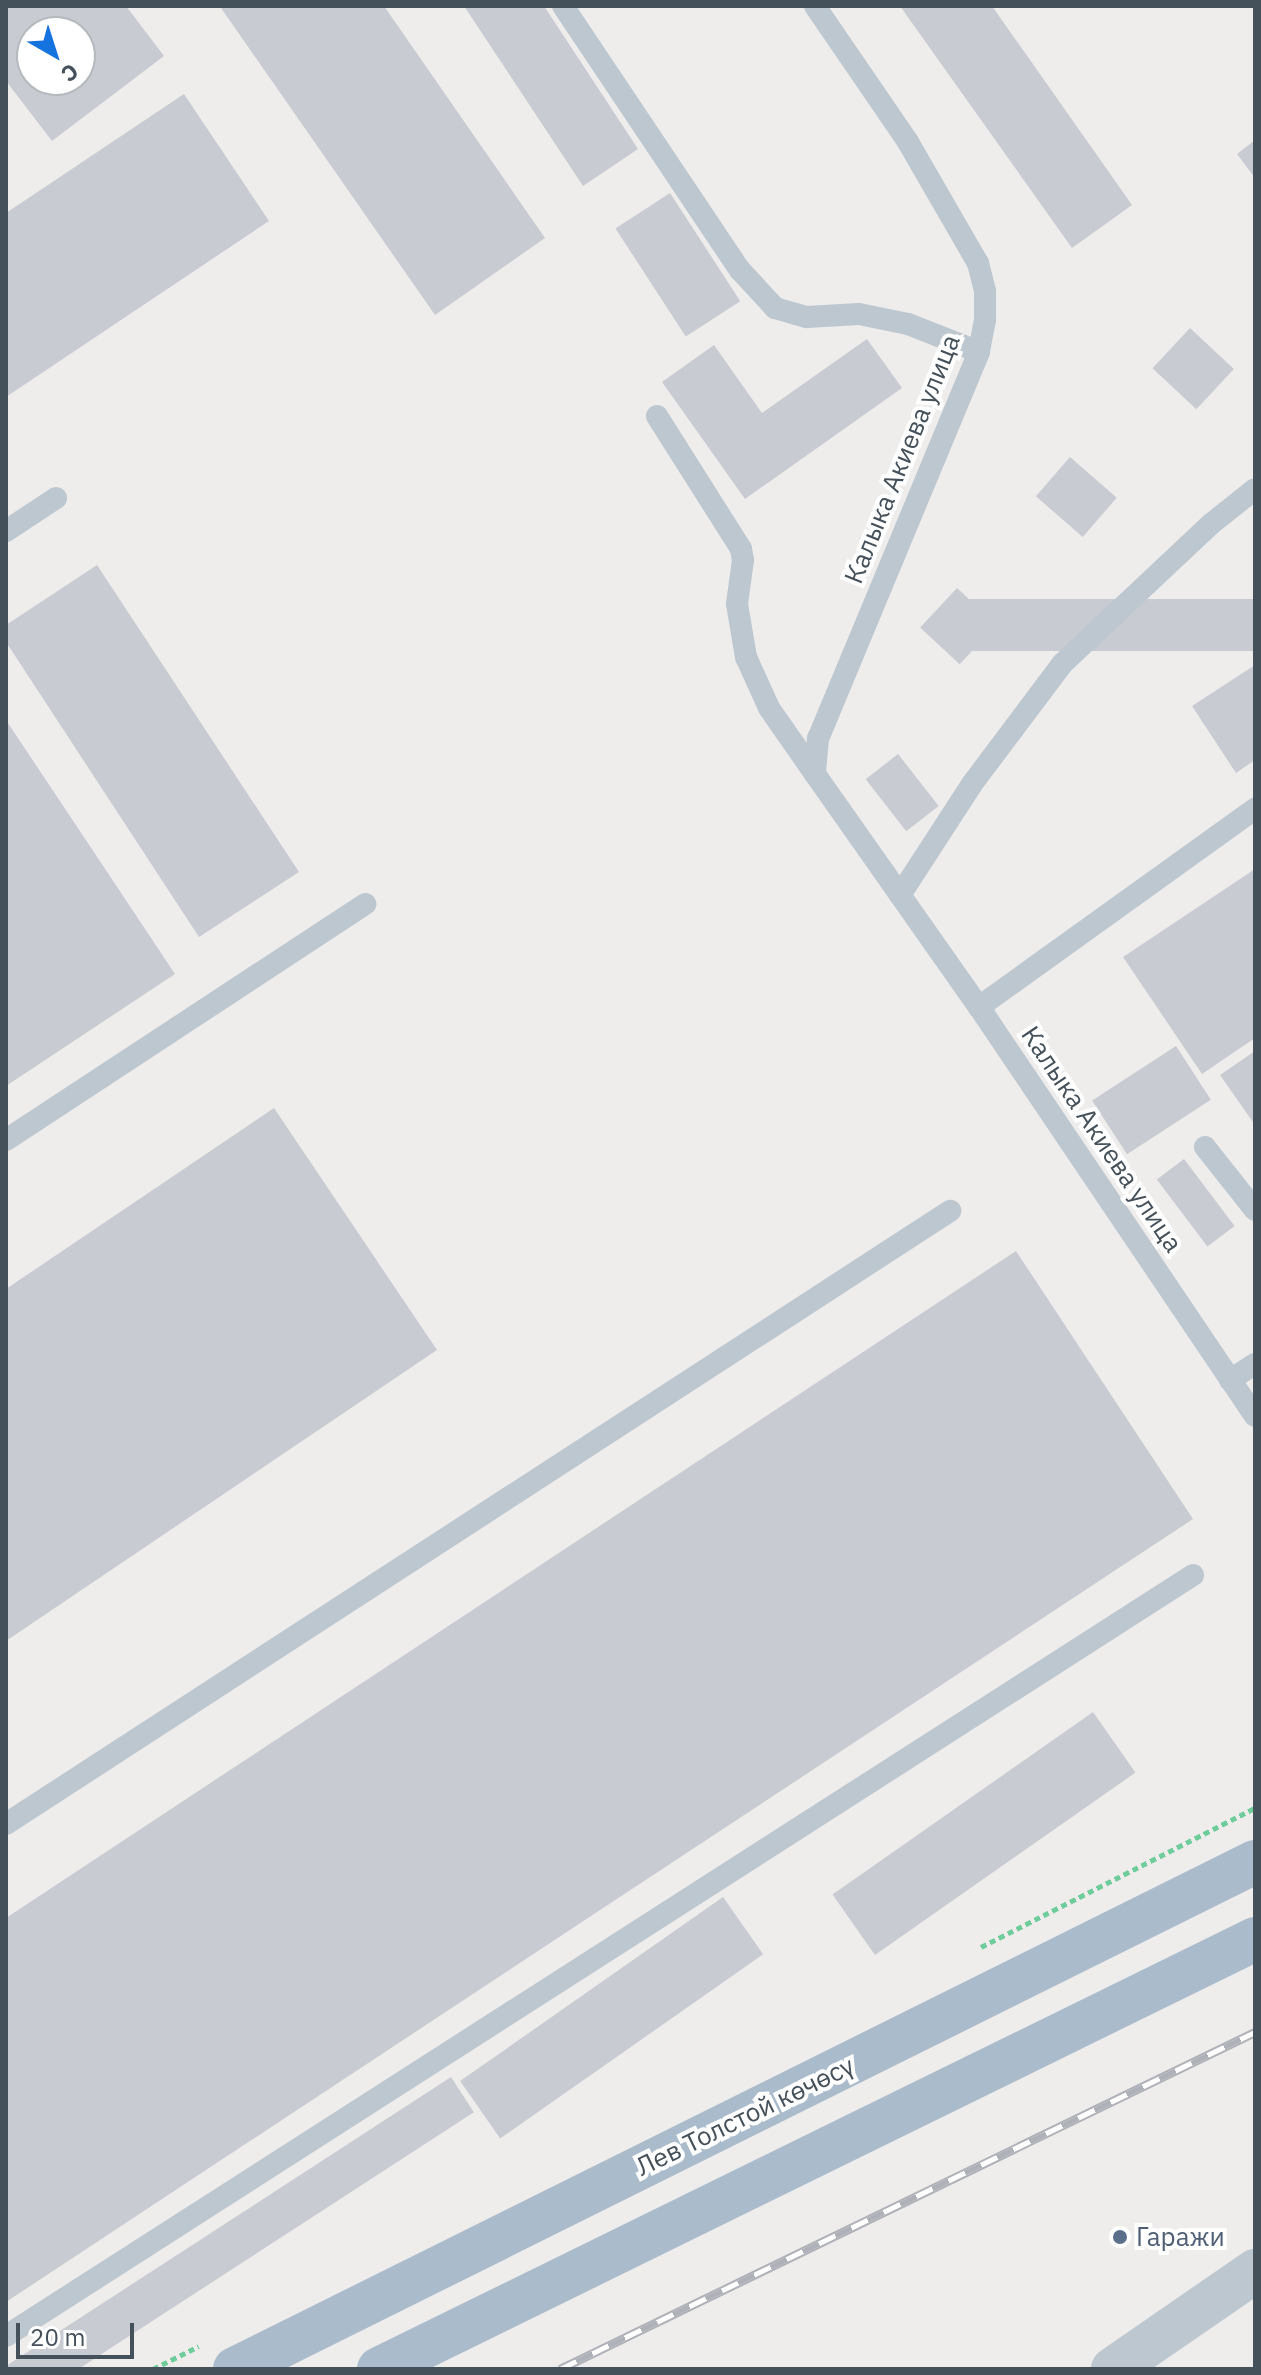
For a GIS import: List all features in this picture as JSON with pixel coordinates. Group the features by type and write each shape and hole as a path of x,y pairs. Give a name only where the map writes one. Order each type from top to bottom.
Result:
{"main road":[{"name":"Лев Толстой көчөсү","path":"235,2369 1255,1862"},
{"path":"379,2369 1255,1939"}],"street":[{"path":"1113,2369 1255,2271"}],"lane":[{"path":"563,6 740,270 775,308 807,317 859,314 908,324 979,352"},
{"name":"Калыка Акиева улица","path":"815,6 908,142 978,263 985,291 985,320 979,352 818,738 815,774 979,1007 1255,1416"},
{"path":"657,416 741,549 737,604 746,657 769,708 815,774"},
{"path":"900,895 972,784 1062,664 1211,524 1255,489"},
{"path":"6,531 56,498"},
{"path":"979,1007 1255,809"},
{"path":"6,1140 365,904"},
{"path":"1205,1147 1255,1210"},
{"path":"6,1824 950,1211"},
{"path":"1230,1380 1255,1364"},
{"path":"6,2336 1193,1575"}],"building":[{"path":"6,6 126,6 164,56 52,141 18,96 96,96 96,16 16,16 16,94 6,81"},
{"path":"384,6 545,238 435,315 221,8"},
{"path":"464,6 544,6 638,149 583,186"},
{"path":"900,6 992,6 1132,205 1072,248"},
{"path":"184,94 269,221 6,397 6,213"},
{"path":"1255,140 1255,178 1237,154"},
{"path":"670,193 740,301 686,337 615,228"},
{"path":"1190,328 1234,369 1196,409 1152,368"},
{"path":"867,339 902,388 745,499 662,382 714,345 762,413"},
{"path":"1070,457 1117,498 1083,537 1036,496"},
{"path":"97,565 299,872 199,937 6,642 6,625"},
{"path":"957,588 996,625 960,664 920,627"},
{"path":"965,599 1255,599 1255,651 965,651"},
{"path":"1255,665 1255,760 1236,773 1192,706"},
{"path":"6,720 175,974 6,1086"},
{"path":"898,754 939,806 906,831 866,779"},
{"path":"1255,869 1255,1038 1202,1074 1123,957"},
{"path":"1176,1046 1211,1100 1127,1154 1092,1100"},
{"path":"1255,1051 1255,1125 1220,1075"},
{"path":"274,1108 437,1350 6,1641 6,1289"},
{"path":"1184,1159 1235,1226 1207,1247 1157,1179"},
{"path":"1016,1251 1193,1519 6,2302 6,1918"},
{"path":"1093,1712 1135,1773 875,1955 833,1894"},
{"path":"723,1897 763,1954 500,2138 460,2081"},
{"path":"451,2077 474,2112 78,2369 6,2369"}],"railway":[{"path":"560,2369 1255,2032"}],"place":[{"name":"Гаражи","path":"1120,2237"}]}
